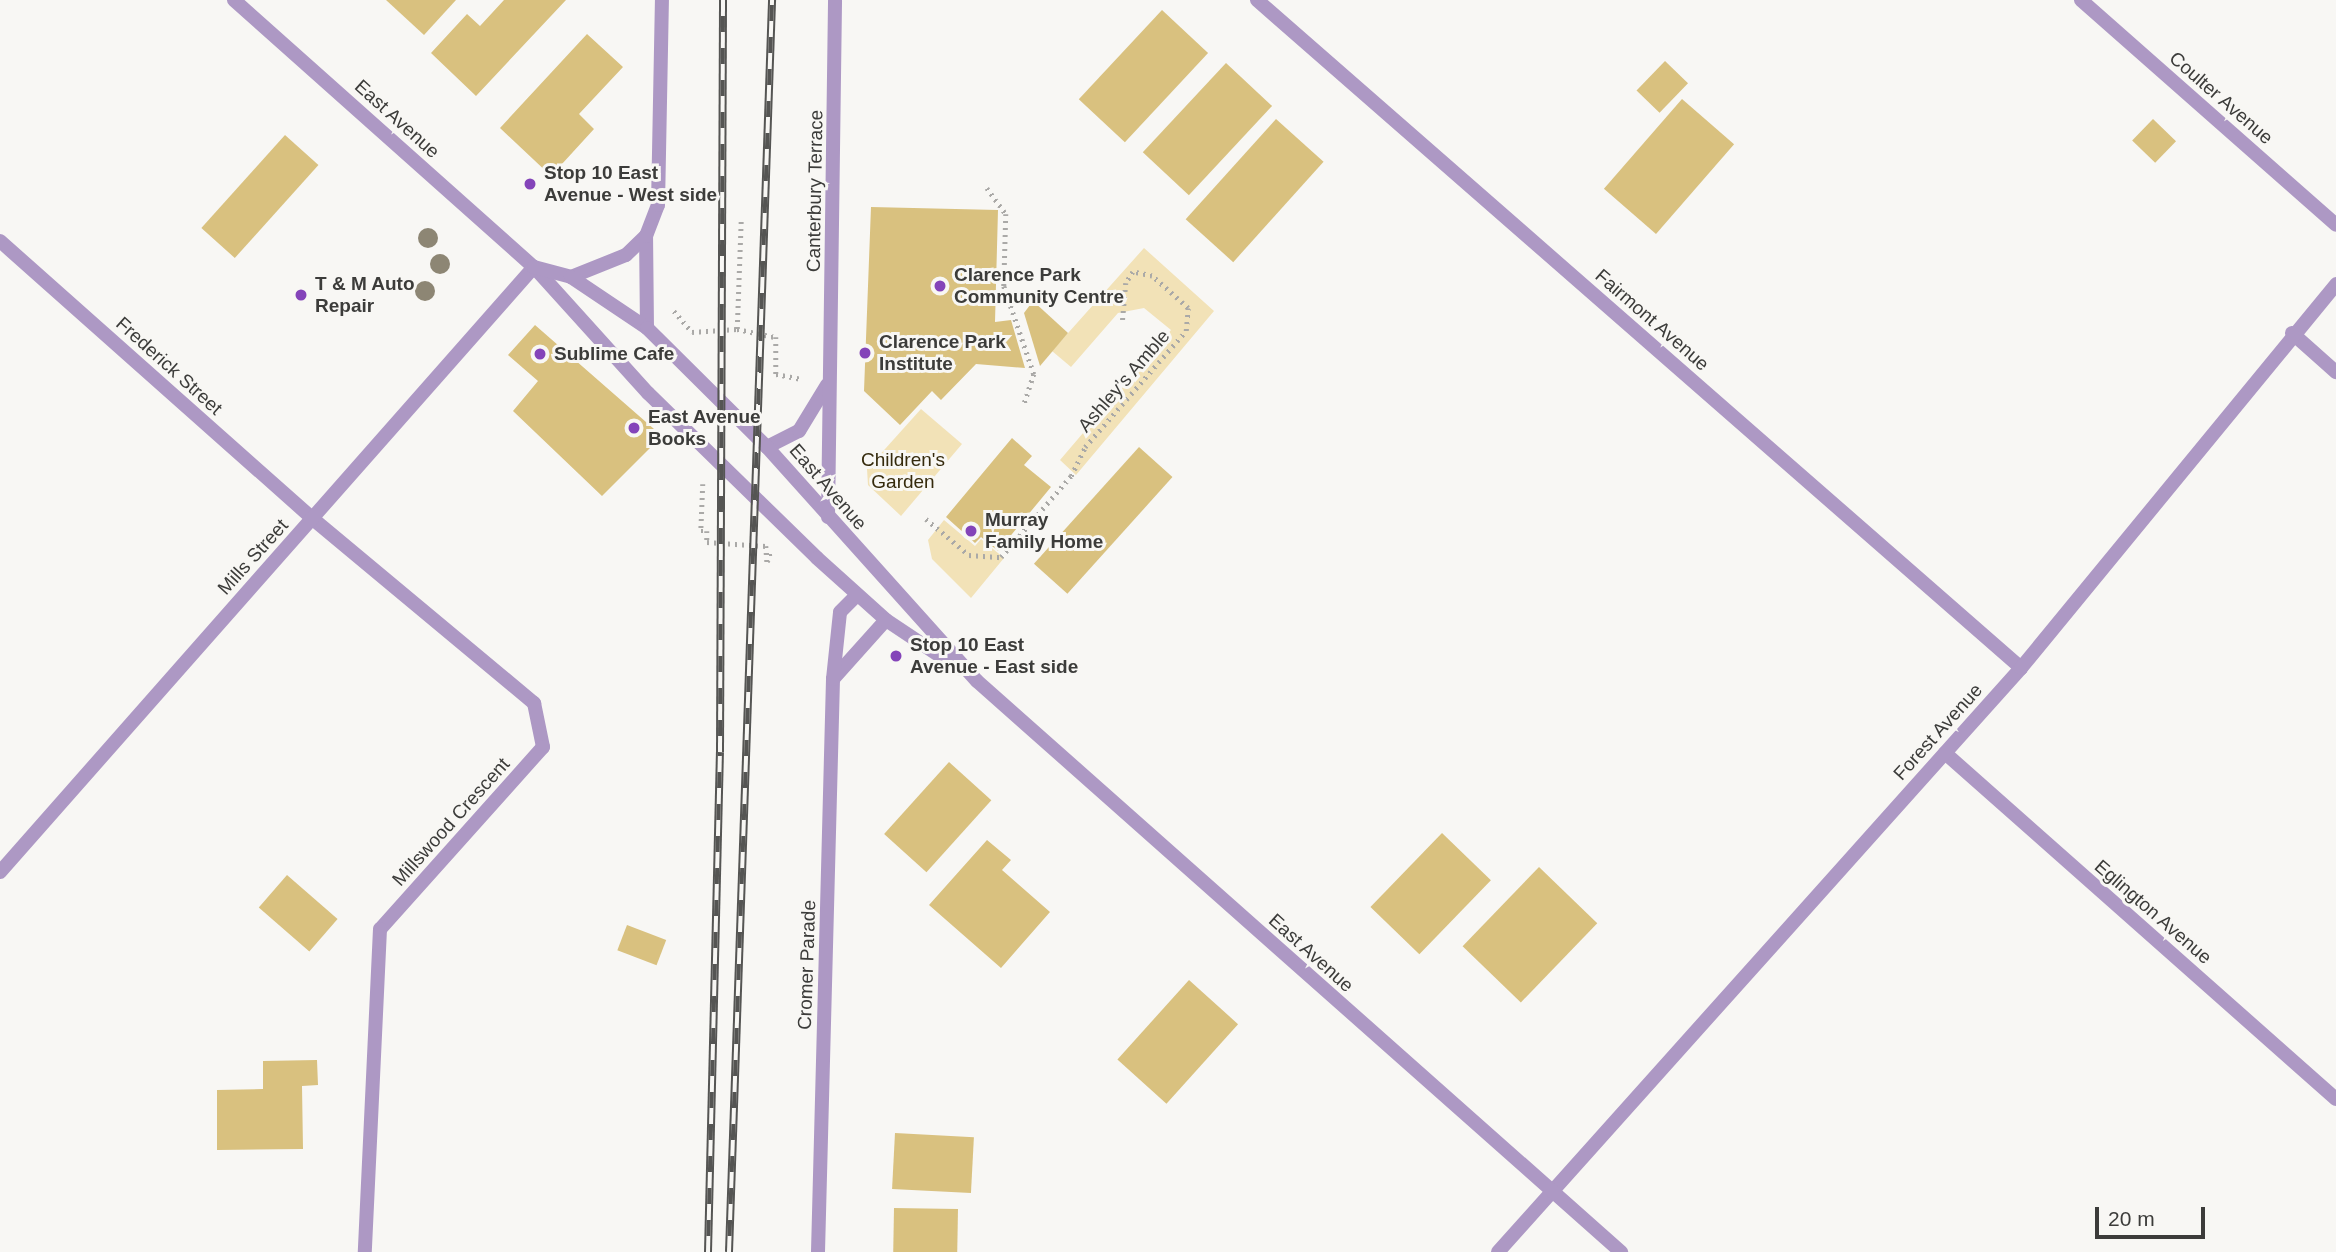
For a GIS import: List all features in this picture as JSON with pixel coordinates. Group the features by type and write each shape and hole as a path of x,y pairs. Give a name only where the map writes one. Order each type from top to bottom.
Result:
{"street":[{"name":"East Avenue","path":"234,0 534,267 648,393 857,594 886,620 977,681"},
{"path":"647,328 646,236 658,205 662,0"},
{"name":"Canterbury Terrace","path":"828,517 835,0"},
{"name":"Fairmont Avenue","path":"1257,0 2021,668"},
{"name":"Coulter Avenue","path":"2081,0 2336,225"},
{"path":"571,277 626,255 646,236"},
{"name":"Frederick Street","path":"0,241 313,519"},
{"name":"East Avenue","path":"534,267 571,277 647,328 767,447 977,681 1621,1252"},
{"name":"Mills Street","path":"0,872 534,267"},
{"name":"Forest Avenue","path":"1498,1252 2021,668 2292,333 2336,284"},
{"path":"2292,333 2336,372"},
{"path":"767,447 799,431 828,384"},
{"name":"Millswood Crescent","path":"313,519 534,704 544,747 380,929 365,1252"},
{"name":"Cromer Parade","path":"818,1252 833,679 840,612 857,594"},
{"path":"833,679 886,620"},
{"name":"Eglington Avenue","path":"1945,753 2336,1099"}],"path":[{"path":"987,188 1006,214 1004,286 1034,374 1024,404"},
{"path":"737,329 741,220"},
{"name":"Ashley’s Amble","path":"926,519 969,555 1001,557 1071,476 1084,447 1186,331 1188,308 1152,276 1133,272 1126,283 1123,321"},
{"path":"668,303 692,332 737,329 776,337 776,374 828,384"},
{"path":"703,471 701,531 706,531 707,542 766,546 767,562 771,546 783,554"}],"green space":[{"path":"1144,248 1214,311 1076,475 1060,460 1171,330 1144,308 1118,313 1071,367 1052,351"},
{"name":"Children's Garden","path":"921,409 962,444 901,516 868,485 867,469"},
{"path":"944,520 975,546 981,539 1004,558 971,598 932,559 928,540"}],"building":[{"path":"386,0 456,0 424,35"},
{"path":"504,0 566,0 476,96 431,53 467,14 480,26"},
{"path":"1162,10 1208,53 1125,142 1079,99"},
{"path":"587,34 623,67 579,114 594,129 551,176 500,128"},
{"path":"1665,61 1688,83 1660,113 1637,90"},
{"path":"1226,63 1272,106 1189,195 1143,152"},
{"path":"1682,99 1734,144 1656,234 1604,189"},
{"path":"1276,119 1324,162 1233,262 1186,219"},
{"path":"2153,119 2176,141 2155,163 2132,141"},
{"path":"285,135 318,165 235,258 201,228"},
{"path":"871,207 998,210 995,322 1011,320 1025,368 976,364 941,400 932,391 900,425 864,391"},
{"path":"1033,301 1068,333 1040,366 1024,313"},
{"path":"535,325 662,436 602,496 513,411 538,381 508,355"},
{"path":"1012,438 1032,456 1024,465 1051,487 998,551 981,537 975,543 946,517"},
{"path":"1139,447 1172,477 1067,594 1034,564"},
{"path":"949,762 991,800 926,872 884,834"},
{"path":"1442,833 1491,880 1419,954 1370,907"},
{"path":"987,840 1011,860 1002,870 1050,912 1001,968 929,905"},
{"path":"1539,867 1597,923 1521,1002 1463,946"},
{"path":"287,875 338,919 309,951 259,907"},
{"path":"627,925 666,940 657,965 617,950"},
{"path":"1189,980 1238,1024 1166,1104 1117,1060"},
{"path":"317,1060 318,1085 302,1086 303,1149 217,1150 217,1090 263,1089 263,1061"},
{"path":"895,1133 974,1137 971,1193 892,1189"},
{"path":"894,1208 958,1209 957,1252 893,1252"}],"railway":[{"path":"708,1252 720,752 723,0"},
{"path":"729,1252 772,0"}],"place":[{"name":"Stop 10 East Avenue - West side","path":"530,184"},
{"name":"Clarence Park Community Centre","path":"940,286"},
{"name":"T & M Auto Repair","path":"301,295"},
{"name":"Clarence Park Institute","path":"865,353"},
{"name":"Sublime Cafe","path":"540,354"},
{"name":"East Avenue Books","path":"634,428"},
{"name":"Murray Family Home","path":"971,531"},
{"name":"Stop 10 East Avenue - East side","path":"896,656"}]}
